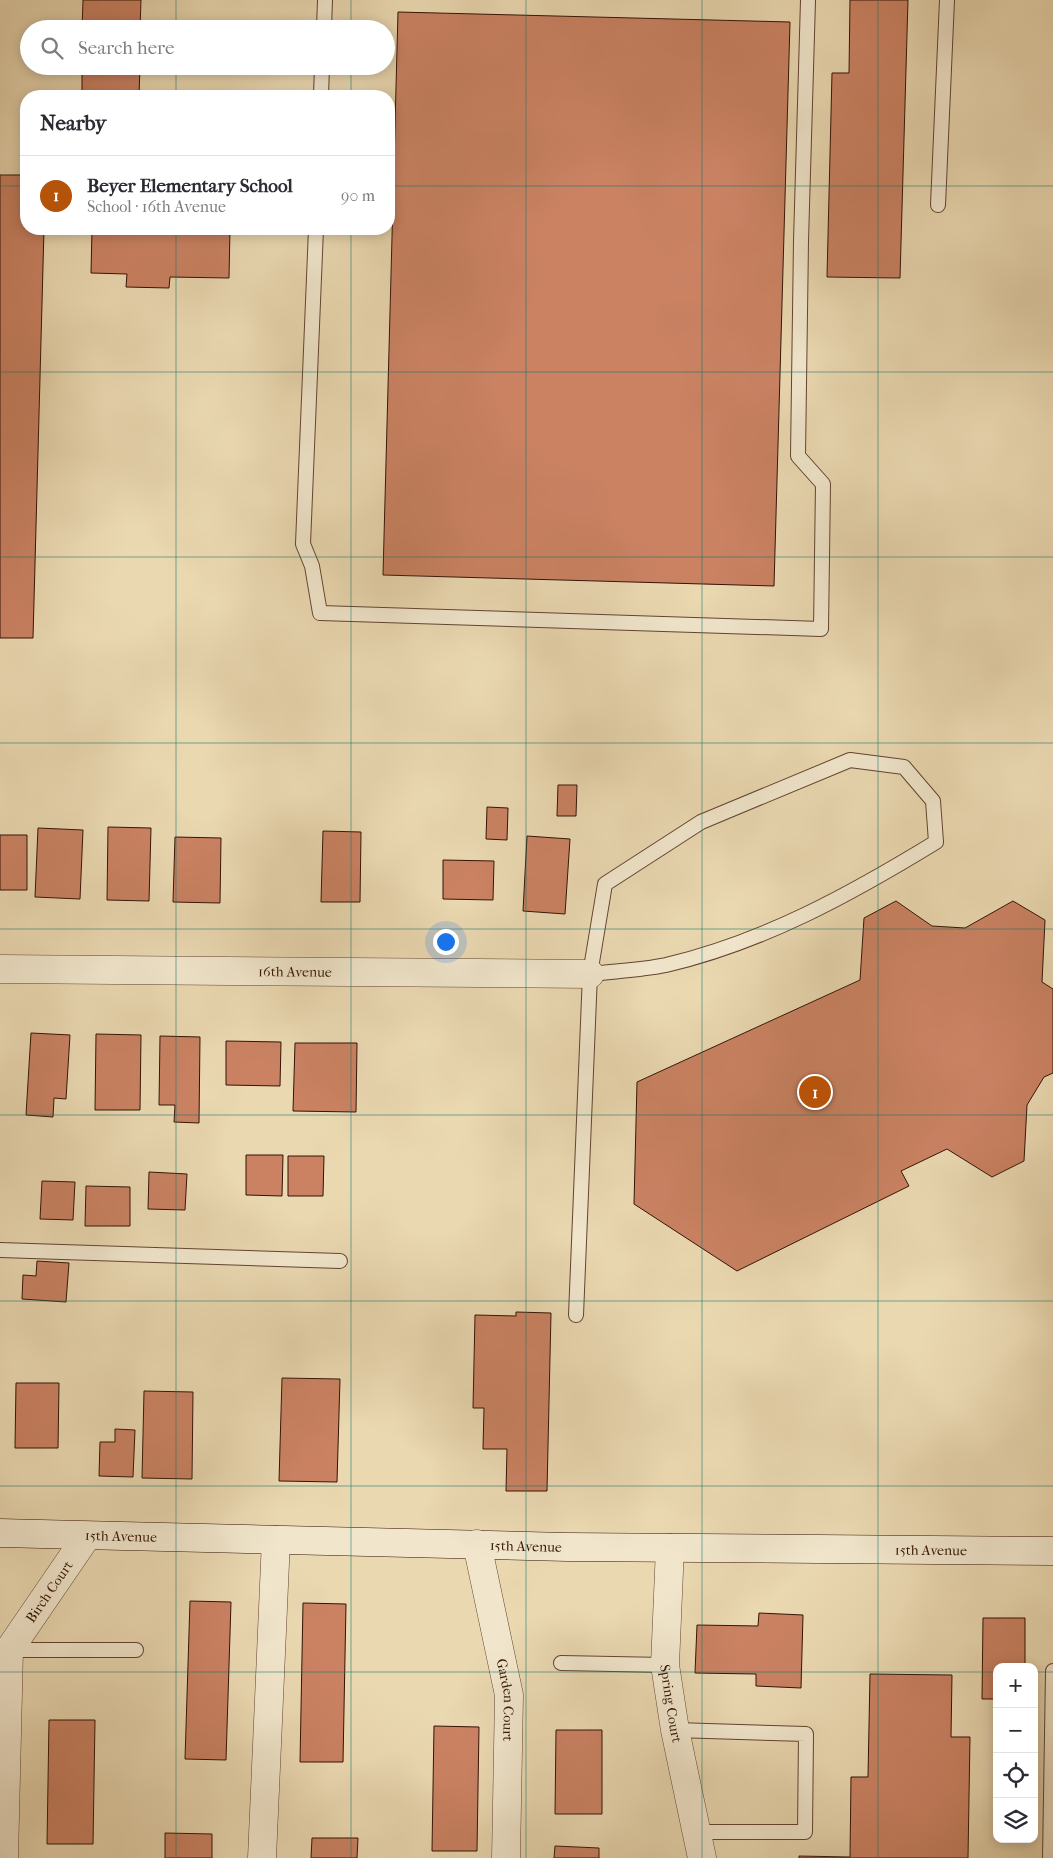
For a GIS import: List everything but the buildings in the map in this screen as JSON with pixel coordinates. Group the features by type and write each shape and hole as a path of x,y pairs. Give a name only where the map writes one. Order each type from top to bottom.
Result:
{"street":[{"name":"16th Avenue","path":"0,969 590,974"},
{"name":"15th Avenue","path":"0,1533 670,1548 1053,1551"},
{"name":"Birch Court","path":"5,1650 87,1536"},
{"path":"262,1858 276,1540"},
{"name":"Garden Court","path":"477,1544 509,1694 506,1858"},
{"name":"Spring Court","path":"670,1548 665,1665 675,1730 699,1845"},
{"path":"4,1858 5,1650"}],"lane":[{"path":"324,20 325,0"},
{"path":"316,235 303,544 312,566 320,613 820,629 823,484 798,456 801,241 808,0"},
{"path":"938,205 947,0"},
{"path":"321,90 322,75"},
{"path":"576,1315 590,974 605,884 701,822 850,760 904,767 933,801 936,842 864,886 754,939 665,965 590,974"},
{"path":"0,1250 340,1261"},
{"path":"5,1650 136,1650"},
{"path":"561,1663 665,1665"},
{"path":"1050,1858 1053,1671"},
{"path":"675,1730 806,1734 805,1832 699,1845"}],"place":[{"name":"Beyer Elementary School","path":"815,1092"}]}
